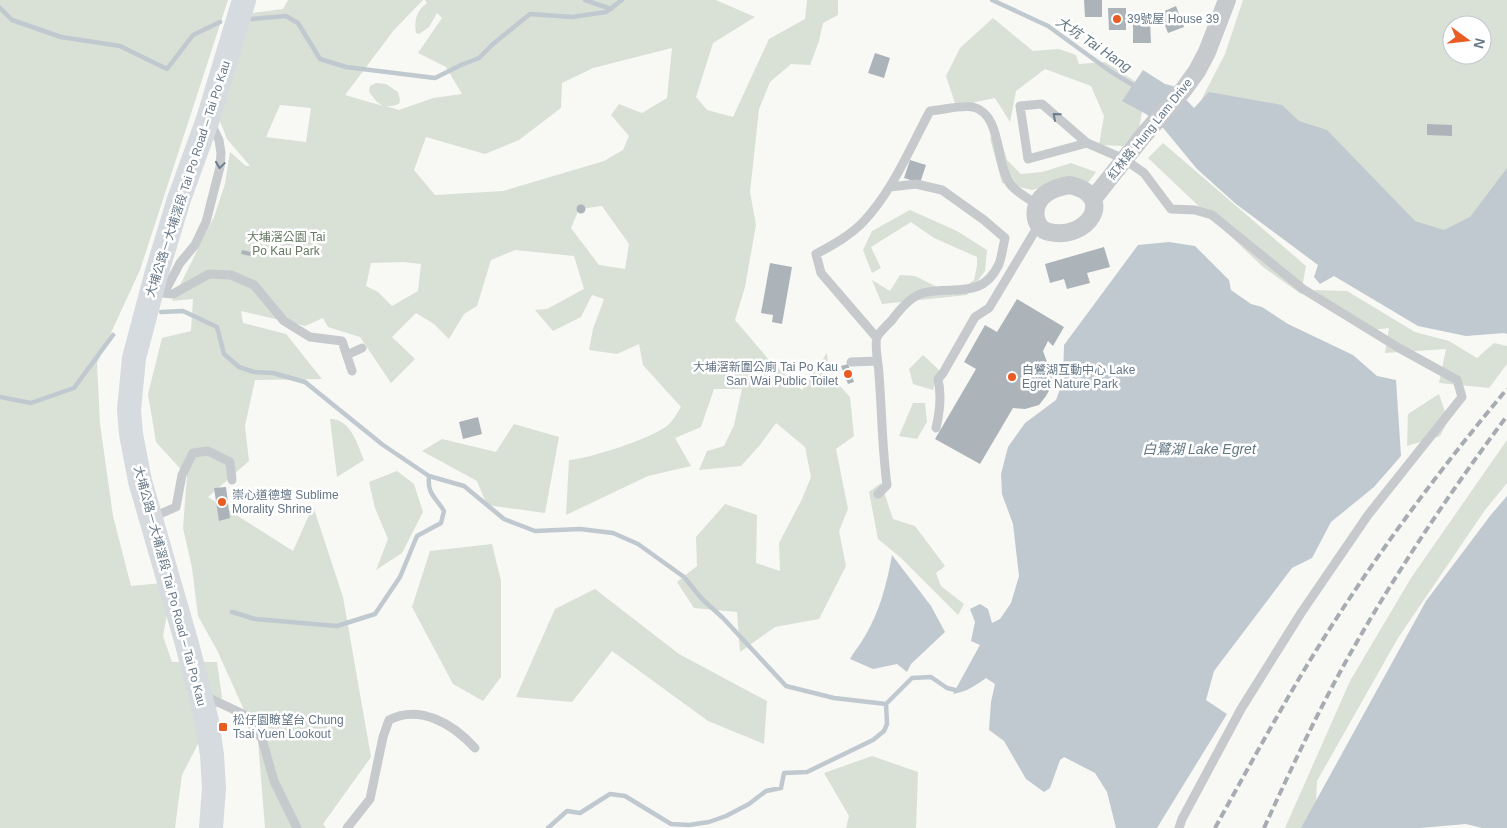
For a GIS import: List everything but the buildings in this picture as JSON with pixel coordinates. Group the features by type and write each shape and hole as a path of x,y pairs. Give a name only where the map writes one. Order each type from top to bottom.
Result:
{"main road":[{"name":"大埔公路－大埔滘段 Tai Po Road – Tai Po Kau","path":"211,828 214,788 207,721 140,481 128,410 134,358 158,293 179,199 208,119 244,0"}],"street":[{"name":"紅林路 Hung Lam Drive","path":"1038,226 1047,232 1060,234 1074,231 1083,227 1088,222 1093,213 1093,200 1124,159 1184,89 1207,52 1227,0"},
{"path":"1038,226 1035,218 1038,204 1048,192 1070,185 1079,187 1087,192 1093,200"}],"lane":[{"path":"1087,143 1028,159 1020,106 1042,104 1087,143 1124,159 1144,173 1171,209 1195,210 1212,216 1304,289 1398,348 1457,380 1462,397 1368,514 1301,613 1241,708 1182,819 1180,828"},
{"path":"877,338 821,273 816,254 840,241 864,222 890,186 930,111 972,107 985,112 992,123 1004,173 1011,186 1038,204"},
{"path":"158,293 195,245 206,222 218,176 221,152 219,140 208,119"},
{"path":"878,494 888,485 884,458 877,338 896,314 912,298 937,291 964,291 981,284 991,276 999,263 1005,238 984,220 942,190 916,184 890,186"},
{"path":"936,428 942,393 938,379 976,317 989,308 1038,226"},
{"path":"158,293 173,294 209,274 231,275 254,285 284,321 310,337 342,341 352,371"},
{"path":"347,355 362,348"},
{"path":"851,362 877,361"},
{"path":"150,515 160,514 176,507 182,475 193,453 208,451 230,462 232,480"},
{"path":"200,694 243,714 262,739 274,781 297,828"},
{"path":"347,828 370,799 383,737 389,720 401,714 432,717 462,734 475,748"}],"green space":[{"path":"0,0 228,0 140,270 97,363 100,424 113,516 131,586 173,582 163,636 172,662 217,662 222,697 182,775 175,828 0,828"},
{"name":"大埔滘公園 Tai Po Kau Park","path":"288,0 423,0 394,30 345,95 383,106 369,92 370,86 376,83 386,84 398,92 400,100 399,104 386,106 399,110 433,98 462,94 446,67 418,53 442,18 437,13 429,27 419,34 416,33 415,24 420,9 427,3 425,0 716,0 755,17 713,43 696,97 707,110 733,117 769,39 805,19 807,0 838,0 838,15 823,23 819,41 810,65 791,64 770,82 759,109 750,192 756,225 745,287 735,320 769,360 802,390 827,353 829,374 850,397 854,436 836,449 848,509 839,531 846,566 819,619 775,627 740,652 737,612 694,608 677,582 697,566 696,537 725,504 757,515 756,563 780,571 779,543 811,477 805,447 776,423 741,466 699,470 707,451 724,446 734,425 742,389 714,389 701,427 675,438 691,466 648,476 566,515 569,460 605,452 648,437 667,426 681,407 643,365 639,344 617,354 589,350 593,329 604,299 592,295 581,317 553,331 535,310 547,309 584,289 574,256 515,250 491,260 477,306 464,314 449,339 434,324 416,313 392,337 415,359 391,383 360,337 328,327 323,318 305,326 241,311 243,323 286,334 322,379 255,380 245,426 249,461 208,497 293,551 313,506 343,597 371,757 323,824 326,828 265,828 258,741 217,650 198,616 192,568 183,528 187,476 156,442 148,394 162,338 191,331 193,299 172,301 214,217 225,184 230,152 246,166 250,166 227,139 218,116 252,13 283,9","holes":["672,48 667,98 642,113 619,104 611,115 629,136 623,150 604,161 503,191 435,195 414,170 426,137 485,154 519,140 561,108 562,83 593,68","280,105 311,108 306,142 266,137","602,206 629,244 625,269 599,265 571,228 579,209","403,262 421,264 418,291 392,306 378,292 366,286 371,263"]},
{"path":"1243,0 1507,0 1507,278 1196,110 1225,54"},
{"path":"993,18 1033,51 1059,49 1076,55 1079,64 1105,62 1139,84 1142,112 1139,128 1123,146 1099,145 1104,116 1091,86 1045,69 1016,91 1010,122 995,98 956,106 946,76 960,48"},
{"path":"999,133 1007,160 1021,174 1042,172 1071,163 1096,172 1087,184 1067,181 1032,190 1002,183 990,138"},
{"path":"1163,143 1306,266 1301,294 1263,267 1148,158"},
{"path":"910,210 957,231 987,250 985,271 967,295 882,304 872,280 890,291 900,275 915,276 953,295 974,280 977,257 934,238 911,222 871,247 881,268 872,273 863,250 872,231"},
{"path":"1314,290 1347,291 1415,332 1449,341 1477,358 1494,343 1507,346 1507,364 1489,388 1439,383 1446,349 1385,353 1389,328 1365,331"},
{"path":"923,355 939,370 933,390 913,384 909,369"},
{"path":"1439,394 1448,421 1440,436 1407,446 1408,414"},
{"path":"913,403 925,403 927,422 917,439 899,436"},
{"path":"330,419 343,423 348,428 356,440 364,460 337,477"},
{"path":"514,424 559,437 545,513 487,505 477,481 422,451 442,439 496,452"},
{"path":"1507,440 1507,483 1485,510 1398,638 1317,781 1315,828 1285,828 1350,681 1411,578"},
{"path":"397,471 414,484 423,512 402,553 376,570 388,539 375,508 369,482"},
{"path":"881,483 893,519 915,526 945,566 936,573 941,586 964,604 958,615 901,558 878,539 869,492"},
{"path":"492,544 501,581 501,677 483,701 453,684 412,607 430,551"},
{"path":"595,589 679,654 767,701 764,744 708,721 612,651 572,702 516,697 555,609"},
{"path":"872,756 918,772 916,828 846,828 849,816 824,773"}],"water":[{"path":"1143,70 1165,84 1173,86 1194,108 1209,92 1282,105 1299,121 1327,130 1415,221 1444,230 1470,217 1507,168 1507,334 1466,336 1418,326 1334,276 1320,284 1314,277 1318,265 1236,204 1197,169 1164,129 1146,114 1122,101"},
{"name":"白鷺湖 Lake Egret","path":"1169,242 1195,246 1229,280 1231,290 1251,304 1262,307 1288,324 1353,355 1377,376 1396,380 1401,456 1374,487 1331,522 1312,558 1292,568 1214,671 1206,700 1227,714 1157,828 1116,828 1107,792 1095,773 1064,757 1060,760 1050,788 1044,792 1026,779 1004,741 989,730 991,702 995,684 986,678 962,692 953,694 980,645 971,641 975,622 970,609 980,604 988,609 992,623 1000,619 1011,603 1019,576 1013,524 1002,494 1001,474 1008,447 1025,423 1056,400 1063,381 1064,345 1138,245"},
{"path":"1507,496 1507,828 1482,828 1466,824 1420,828 1301,828 1426,601"},
{"path":"892,555 931,606 945,632 911,664 907,672 897,664 873,669 850,659 875,617"}],"waterway":[{"path":"585,0 611,9"},
{"path":"252,19 286,16 298,23 320,59 346,67 435,78 479,58 530,14 572,17 606,12 622,0"},
{"name":"大坑 Tai Hang","path":"992,0 1048,26 1110,71 1136,87"},
{"path":"0,8 12,20 61,37 120,46 167,69 193,35 220,22"},
{"path":"161,312 183,311 217,327 224,354 239,367 254,372 273,373 305,382 383,445 429,476 464,486 504,519 535,531 580,529 613,533 638,544 684,577 702,599 723,618 786,686 834,698 886,704 912,678 931,677 947,688 955,690"},
{"path":"0,397 31,403 74,388 113,335"},
{"path":"232,612 255,619 337,626 375,614 400,577 417,536 441,523 444,511 429,488 429,476"},
{"path":"548,828 567,811 580,813 610,794 625,796 671,824 689,825 709,822 726,816 749,804 766,791 781,788 784,773 807,772 873,740 884,731 887,724 886,704"}],"railway":[{"path":"1215,828 1297,682 1370,568 1450,459 1507,389"},
{"path":"1264,828 1338,675 1386,592 1425,532 1507,416"}],"place":[{"name":"39號屋 House 39","path":"1117,19"},
{"name":"大埔滘新圍公廁 Tai Po Kau San Wai Public Toilet","path":"848,374"},
{"name":"白鷺湖互動中心 Lake Egret Nature Park","path":"1012,377"},
{"name":"崇心道德壇 Sublime Morality Shrine","path":"222,502"},
{"name":"松仔園瞭望台 Chung Tsai Yuen Lookout","path":"223,727"}]}
